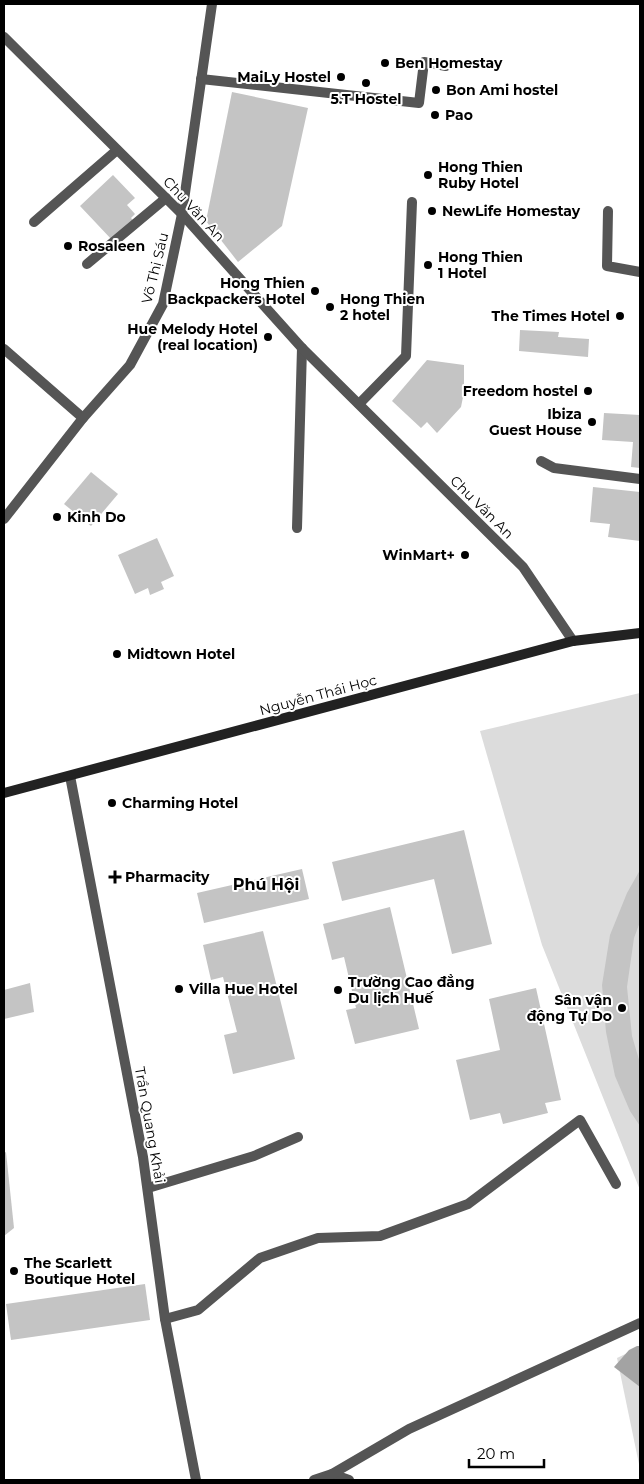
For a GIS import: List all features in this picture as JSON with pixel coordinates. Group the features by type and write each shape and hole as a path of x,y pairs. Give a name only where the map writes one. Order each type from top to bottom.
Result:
{"street":[{"name":"Võ Thị Sáu","path":"4,519 83,418 130,365 163,304 182,214 212,4"},
{"name":"Chu Văn An","path":"4,37 182,214 302,348 523,567 573,641"},
{"path":"201,79 419,103 424,62 446,66"},
{"path":"34,222 117,150"},
{"path":"87,264 166,198"},
{"path":"359,404 406,356 412,202"},
{"path":"608,211 607,266 640,272"},
{"path":"297,528 302,348"},
{"path":"4,349 83,418"},
{"path":"541,461 554,468 640,479"},
{"name":"Nguyễn Thái Học","path":"4,793 573,641 640,633"},
{"name":"Trần Quang Khải","path":"70,776 143,1157 165,1319 196,1480"},
{"path":"165,1319 198,1310 260,1258 318,1238 380,1236 468,1204 580,1120 616,1184"},
{"path":"148,1188 254,1156 298,1137"},
{"path":"314,1480 332,1474 409,1429 640,1322"},
{"path":"332,1474 349,1480"}],"shaded area":[{"path":"640,693 640,1190 542,945 480,731"},
{"path":"640,1346 640,1387 614,1367 629,1350"},
{"path":"640,1347 640,1469 617,1358"}],"building":[{"path":"232,92 308,108 282,226 238,262 206,221"},
{"path":"113,175 135,198 127,205 135,214 131,218 134,221 113,241 80,206"},
{"path":"520,330 559,332 558,337 589,339 588,357 519,351"},
{"path":"427,360 464,365 464,392 461,407 437,433 427,422 421,428 392,401"},
{"path":"604,413 640,415 640,468 631,467 633,442 602,440"},
{"path":"91,472 118,494 91,526 64,504"},
{"path":"593,487 640,492 640,541 608,537 610,524 590,522"},
{"path":"157,538 174,576 161,582 164,589 150,595 148,588 135,594 118,555"},
{"path":"464,830 492,944 452,954 434,879 342,901 332,862"},
{"path":"302,869 309,899 204,923 197,893"},
{"name":"Sân vận động Tự Do","path":"640,870 640,922 634,938 627,987 632,1036 640,1063 640,1126 630,1111 615,1076 606,1032 602,985 610,935 627,893"},
{"path":"390,907 419,1029 355,1044 346,1010 356,1008 344,957 332,960 323,924"},
{"path":"263,931 295,1059 233,1074 224,1035 237,1032 223,977 211,980 203,945"},
{"path":"30,983 34,1012 4,1019 4,990"},
{"path":"536,988 561,1100 545,1103 548,1113 503,1124 500,1113 470,1120 456,1060 500,1050 489,999"},
{"path":"6,1152 14,1228 4,1236 4,1153"},
{"path":"145,1284 150,1320 11,1340 6,1304"}],"place":[{"name":"Ben Homestay","path":"385,63"},
{"name":"MaiLy Hostel","path":"341,77"},
{"name":"5.T Hostel","path":"366,83"},
{"name":"Bon Ami hostel","path":"436,90"},
{"name":"Pao","path":"435,115"},
{"name":"Hong Thien Ruby Hotel","path":"428,175"},
{"name":"NewLife Homestay","path":"432,211"},
{"name":"Rosaleen","path":"68,246"},
{"name":"Hong Thien 1 Hotel","path":"428,265"},
{"name":"Hong Thien Backpackers Hotel","path":"315,291"},
{"name":"Hong Thien 2 hotel","path":"330,307"},
{"name":"The Times Hotel","path":"620,316"},
{"name":"Hue Melody Hotel (real location)","path":"268,337"},
{"name":"Freedom hostel","path":"588,391"},
{"name":"Ibiza Guest House","path":"592,422"},
{"name":"Kinh Do","path":"57,517"},
{"name":"WinMart+","path":"465,555"},
{"name":"Midtown Hotel","path":"117,654"},
{"name":"Charming Hotel","path":"112,803"},
{"name":"Pharmacity","path":"115,877"},
{"name":"Villa Hue Hotel","path":"179,989"},
{"name":"Trường Cao đẳng Du lịch Huế","path":"338,990"},
{"name":"Sân vận động Tự Do","path":"622,1008"},
{"name":"The Scarlett Boutique Hotel","path":"14,1271"}],"district":[{"name":"Phú Hội","path":"266,884"}]}
